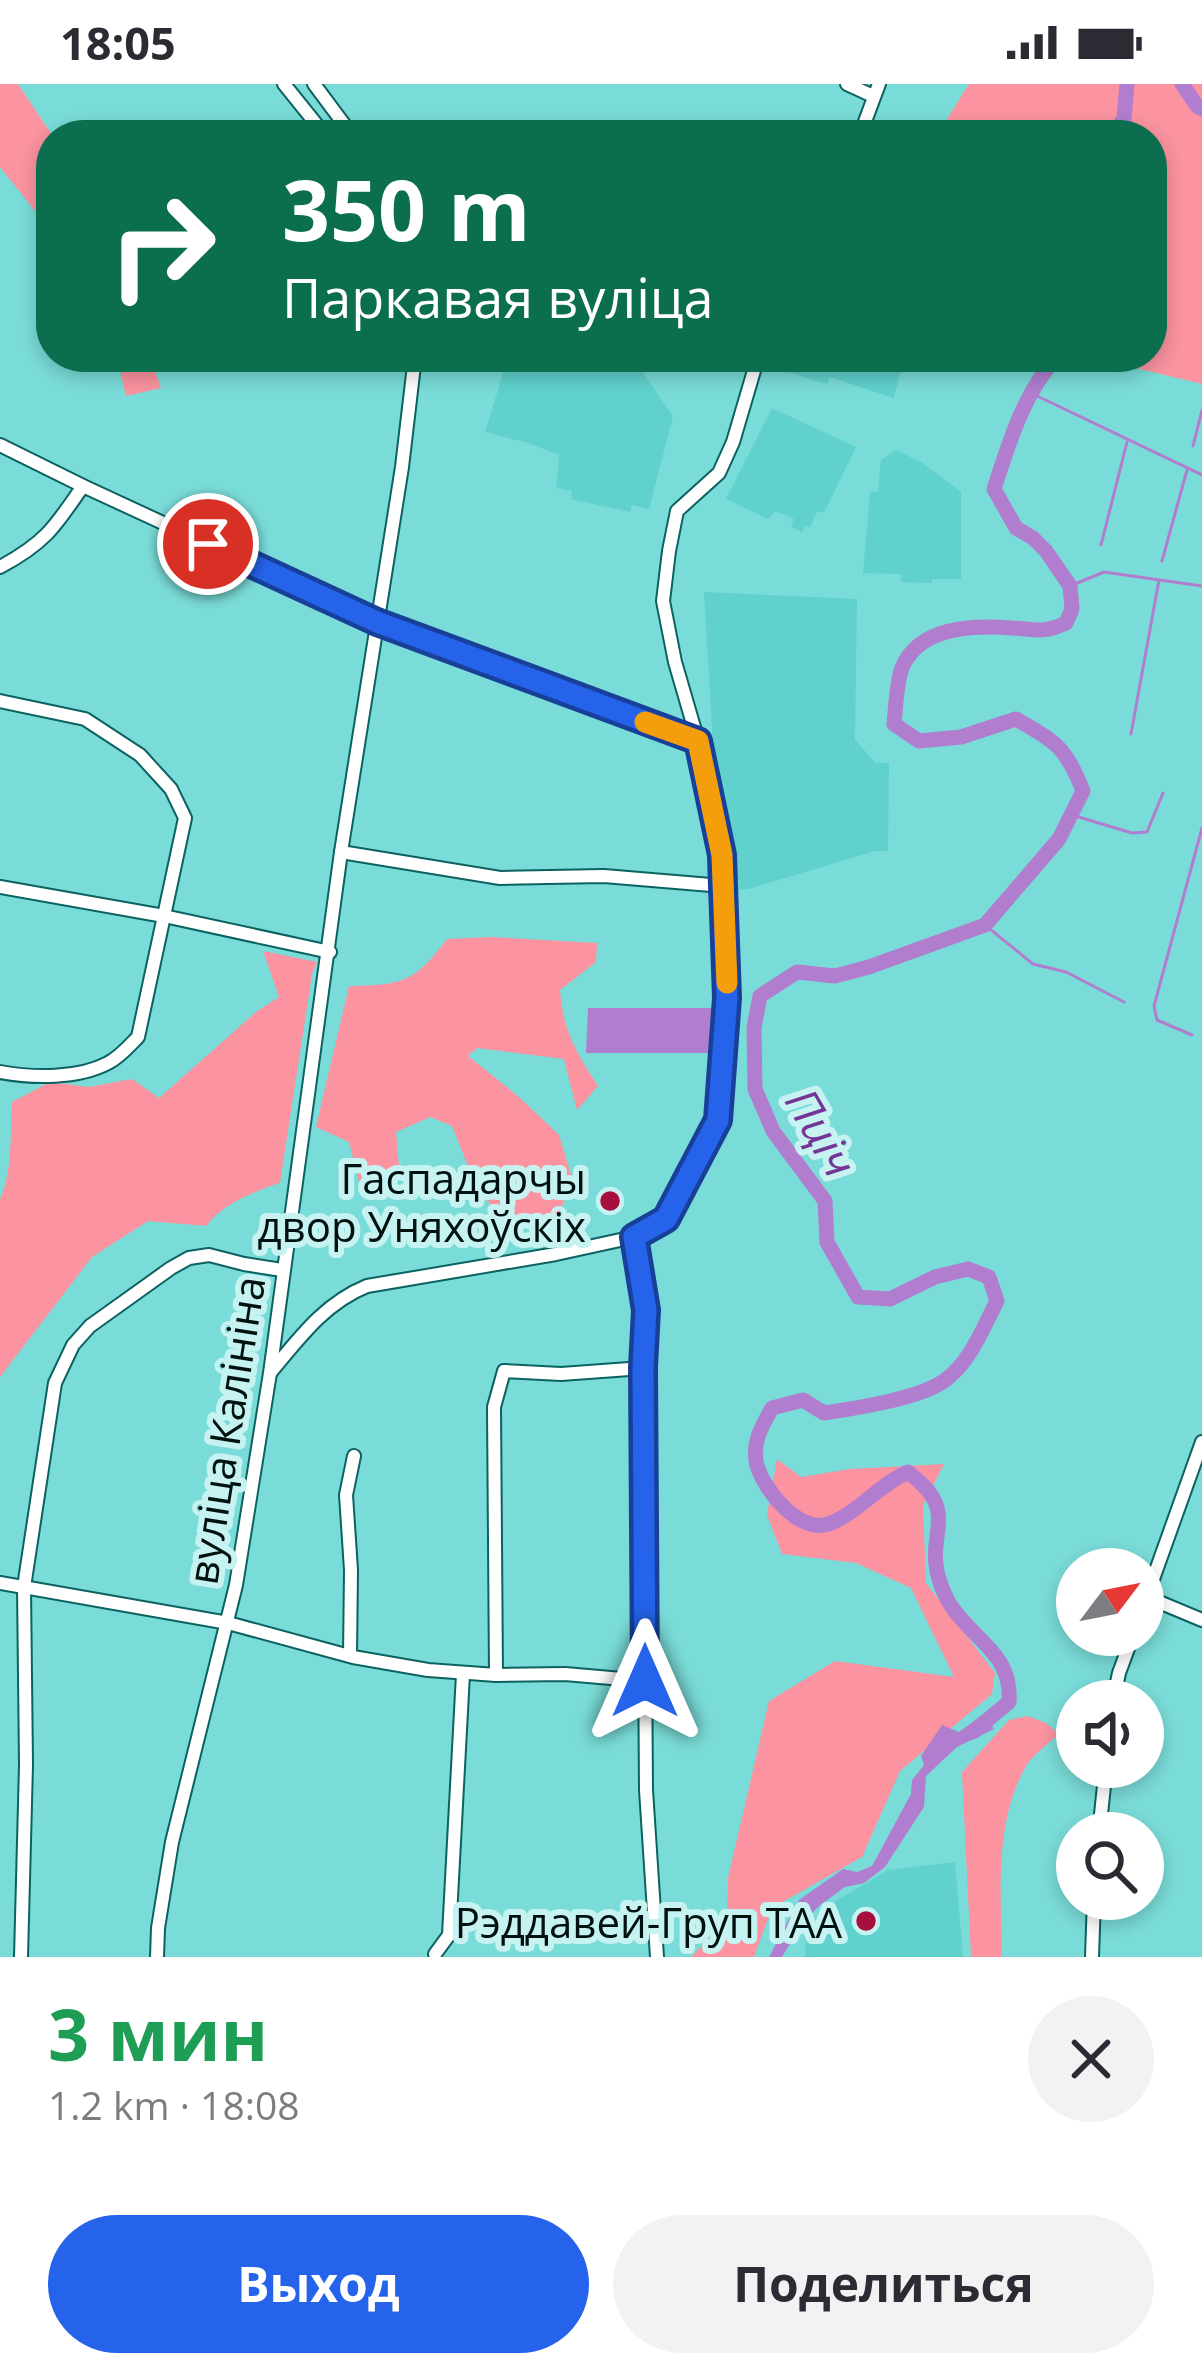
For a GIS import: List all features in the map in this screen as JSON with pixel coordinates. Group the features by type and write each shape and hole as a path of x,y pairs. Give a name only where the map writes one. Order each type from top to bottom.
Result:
{"street":[{"path":"284,84 313,120"},
{"path":"314,84 341,120"},
{"path":"847,84 876,90 865,120"},
{"name":"вуліца Калініна","path":"158,1957 172,1842 228,1623 270,1373 413,372"},
{"path":"270,1373 328,1307 368,1286 634,1237 666,1219 718,1120 727,998 722,855 663,601 677,511 719,473 754,372"},
{"path":"0,445 377,622 698,741"},
{"path":"0,568 50,533 82,486"},
{"path":"0,701 85,719 140,755 171,789 185,818 138,1036 113,1060 92,1070 22,1076 0,1072"},
{"path":"341,852 500,878 604,876 723,886"},
{"path":"0,886 329,952"},
{"path":"634,1237 646,1310 646,1790 657,1957"},
{"path":"21,1957 24,1587 55,1383 73,1345 90,1326 189,1258 209,1255 282,1270"},
{"path":"496,1675 494,1407 504,1371 561,1374 643,1367"},
{"path":"1164,1549 1202,1442"},
{"path":"350,1656 346,1495 354,1456"},
{"path":"0,1583 228,1623 350,1656 463,1674 565,1674 645,1681"},
{"path":"1164,1608 1202,1620"},
{"path":"434,1954 449,1935 463,1674"},
{"path":"1091,1957 1093,1920"}],"shaded area":[{"path":"0,84 18,84 42,120 36,120 36,212 0,167"},
{"path":"969,84 1202,84 1202,384 1152,372 1167,372 1167,120 946,120"},
{"path":"120,372 155,372 161,388 126,396"},
{"path":"503,372 642,372 673,416 649,509 632,505 630,512 571,499 572,491 556,488 559,455 485,432"},
{"path":"787,372 900,372 894,398 830,377 827,384"},
{"path":"772,408 856,447 824,513 817,511 810,527 802,532 791,527 794,519 775,511 768,519 726,499"},
{"path":"896,450 961,492 961,579 901,582 901,574 863,573 870,492 878,492 881,460"},
{"path":"704,592 857,599 855,740 876,763 889,763 888,851 729,891 714,763"},
{"path":"447,939 597,943 596,962 560,990 572,1041 598,1086 577,1110 564,1059 477,1048 468,1056 559,1135 573,1181 554,1224 502,1223 472,1176 452,1126 430,1117 396,1132 400,1179 363,1198 349,1142 316,1127 349,986 406,979"},
{"path":"263,951 317,962 280,1183 230,1205 206,1226 148,1221 92,1257 0,1377 0,1199 9,1164 12,1102 50,1082 89,1087 132,1079 159,1098 279,997"},
{"path":"588,1008 718,1008 717,1053 586,1053"},
{"path":"777,1459 801,1477 944,1464 923,1505 926,1583 995,1673 992,1694 900,1771 862,1857 772,1908 754,1957 691,1957 727,1919 728,1878 769,1701 835,1661 954,1677 911,1588 856,1563 782,1554 767,1515"},
{"path":"985,1713 994,1729 957,1747 926,1776 924,1807 885,1867 820,1905 803,1922 782,1957 769,1957 799,1900 843,1869 857,1872 872,1866 911,1794 912,1780 924,1765 921,1756 942,1725 959,1732"},
{"path":"1028,1716 1046,1723 1056,1737 1028,1763 1008,1812 1002,1860 1002,1957 971,1957 962,1772 1009,1720"},
{"path":"955,1862 963,1957 805,1957 806,1926 839,1899 888,1870"}],"waterway":[{"name":"Пціч","path":"1123,120 1127,84"},
{"name":"Пціч","path":"1182,84 1202,109"},
{"name":"Пціч","path":"973,1732 1009,1702 1008,1685 997,1658 944,1593 935,1555 938,1509 929,1492 908,1472 838,1520 817,1525 794,1516 773,1495 759,1472 755,1453 772,1408 803,1400 824,1413 837,1411 903,1398 944,1381 969,1355 997,1301 989,1277 968,1269 935,1277 890,1299 858,1297 827,1242 825,1201 773,1131 755,1089 754,1028 760,996 797,972 835,976 985,925 1059,839 1083,791 1058,747 1016,719 961,737 919,741 894,724 902,668 921,644 965,628 1051,629 1066,623 1072,609 1070,586 1046,551 1016,528 994,489 1026,403 1044,372"},
{"path":"1031,393 1202,475"},
{"path":"1193,446 1202,410"},
{"path":"1101,545 1127,442"},
{"path":"1162,561 1187,470"},
{"path":"1070,586 1104,572 1202,586"},
{"path":"1131,734 1159,580"},
{"path":"1072,815 1132,833 1147,832 1163,793"},
{"path":"1192,1035 1157,1020 1154,1006 1202,828"},
{"path":"985,925 1033,964 1066,972 1124,1002"}],"slow traffic":[{"path":"645,722 698,741 722,855 727,983"}],"place":[{"name":"Гаспадарчы двор Уняхоўскіх","path":"610,1201"},
{"name":"Рэддавей-Груп ТАА","path":"866,1921"}],"route":[{"path":"208,544 377,622 698,741 722,855 727,998 718,1120 666,1219 634,1237 646,1310 645,1681"}]}
